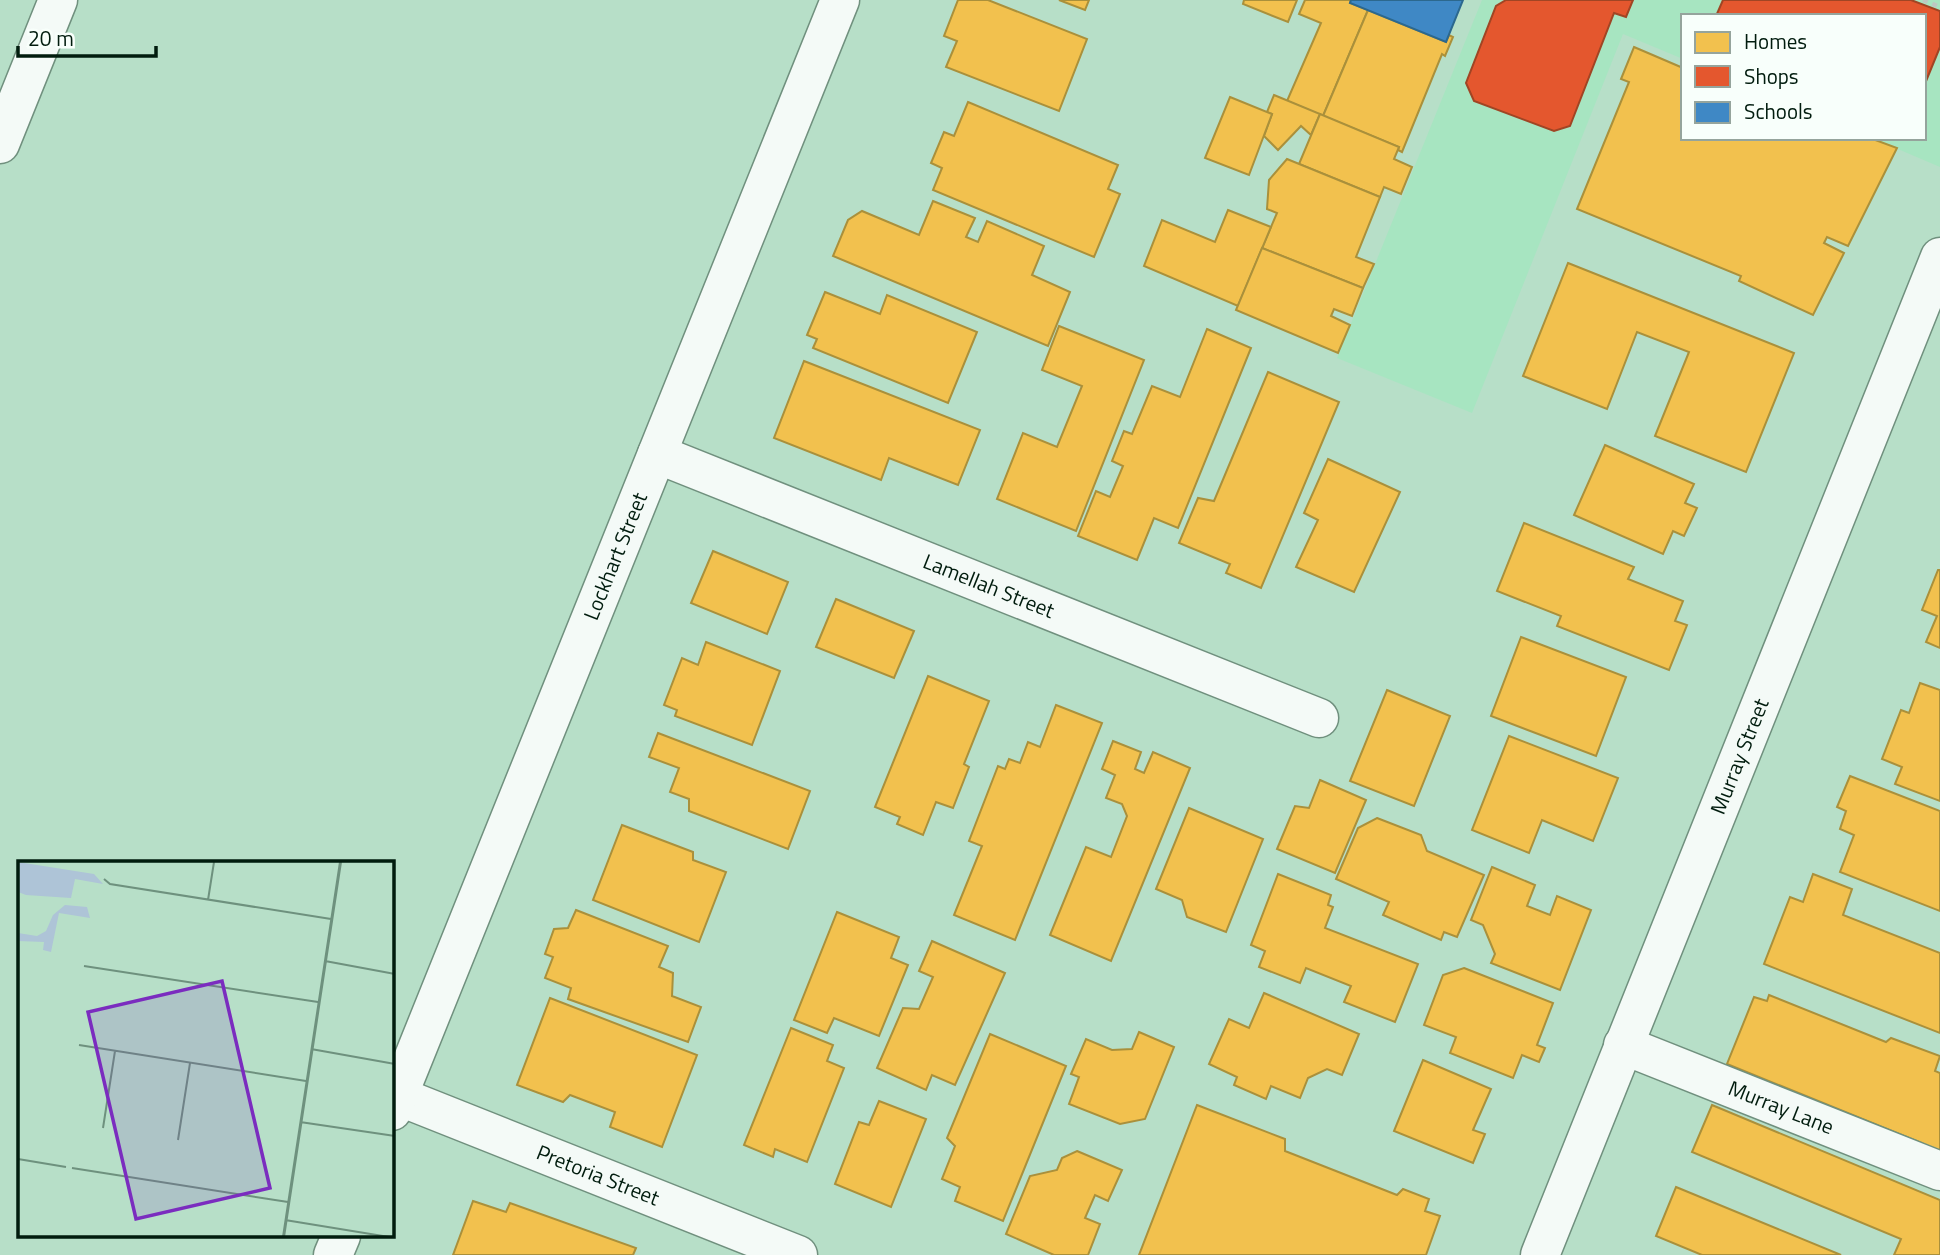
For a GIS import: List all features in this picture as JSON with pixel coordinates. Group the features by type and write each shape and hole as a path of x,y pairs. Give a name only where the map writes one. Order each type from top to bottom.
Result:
{"street":[{"path":"0,144 58,0"},
{"name":"Lockhart Street","path":"395,1103 840,0"},
{"name":"Murray Street","path":"1539,1255 1940,257"},
{"name":"Lamellah Street","path":"657,454 1319,718"},
{"name":"Murray Lane","path":"1623,1045 1940,1171"},
{"name":"Pretoria Street","path":"395,1103 798,1255"},
{"path":"333,1255 340,1238"}],"path":[{"path":"1923,0 1940,7"}],"shaded area":[{"path":"1482,0 1940,0 1940,167 1877,140 1926,140 1926,14 1681,14 1681,58 1623,34 1472,413 1337,358"}],"building: Homes":[{"path":"958,0 988,0 1087,39 1059,111 946,67 957,41 944,36"},
{"path":"1059,0 1089,0 1085,10"},
{"path":"1244,0 1297,0 1288,22 1243,4"},
{"path":"1305,0 1351,0 1350,3 1368,10 1323,116 1287,101 1321,23 1299,14"},
{"path":"1368,10 1446,42 1449,35 1453,37 1445,56 1442,54 1402,152 1398,150 1399,147 1323,116"},
{"path":"1634,47 1681,67 1681,140 1875,140 1897,148 1848,246 1827,237 1824,243 1844,253 1813,315 1739,281 1741,276 1577,209 1629,82 1621,79"},
{"path":"1274,95 1320,114 1311,135 1301,126 1278,150 1264,136 1272,114 1267,112"},
{"path":"1230,97 1272,114 1249,175 1205,158"},
{"path":"968,102 1118,165 1108,189 1120,194 1094,257 933,190 942,168 931,163 944,132 954,136"},
{"path":"1320,114 1399,147 1394,159 1412,167 1401,194 1384,187 1380,197 1299,164"},
{"path":"1287,159 1380,197 1356,257 1374,264 1363,288 1262,248 1277,213 1267,209 1269,180"},
{"path":"933,201 975,218 966,237 978,242 987,221 1044,246 1032,275 1070,292 1048,346 833,256 848,220 862,211 919,235"},
{"path":"1228,210 1271,227 1238,306 1144,266 1162,220 1215,242"},
{"path":"1262,248 1363,288 1352,316 1334,309 1331,316 1350,325 1338,353 1236,310"},
{"path":"1568,263 1794,353 1746,472 1655,436 1689,352 1637,332 1607,409 1523,376"},
{"path":"825,292 880,314 887,295 977,332 948,403 813,348 817,339 807,335"},
{"path":"1059,326 1144,360 1076,531 997,499 1023,433 1057,447 1082,386 1042,370"},
{"path":"1207,329 1251,348 1178,528 1154,518 1137,560 1078,536 1096,491 1110,497 1123,466 1112,461 1124,431 1132,434 1152,386 1180,397"},
{"path":"804,361 980,430 958,485 889,458 881,480 774,438"},
{"path":"1268,372 1339,402 1261,588 1226,573 1230,564 1179,543 1198,498 1214,501"},
{"path":"1605,445 1694,484 1685,503 1697,508 1684,536 1673,531 1663,554 1574,515"},
{"path":"1328,459 1400,492 1354,592 1296,567 1318,520 1304,513"},
{"path":"1524,523 1634,567 1628,579 1683,601 1675,621 1687,625 1669,670 1557,626 1561,616 1497,591"},
{"path":"713,551 788,582 767,634 691,603"},
{"path":"1938,570 1940,648 1926,642 1937,616 1922,610"},
{"path":"836,599 914,631 894,678 816,647"},
{"path":"1521,637 1626,677 1596,756 1491,716"},
{"path":"706,642 780,671 752,745 675,716 677,710 664,705 682,658 698,665"},
{"path":"928,676 989,701 964,764 969,767 953,808 936,802 923,835 897,824 900,817 875,807"},
{"path":"1920,683 1940,690 1940,801 1895,784 1902,767 1882,759 1901,710 1909,713"},
{"path":"1387,690 1450,716 1414,806 1350,781"},
{"path":"1056,705 1102,723 1015,940 954,915 982,846 969,841 998,766 1005,769 1009,759 1020,763 1028,742 1040,747"},
{"path":"658,733 810,791 788,849 689,811 689,799 670,792 679,768 649,757"},
{"path":"1509,736 1618,778 1593,841 1542,820 1529,853 1472,830"},
{"path":"1113,741 1141,752 1135,769 1144,773 1153,752 1190,768 1111,961 1050,935 1086,847 1111,857 1127,816 1122,804 1106,798 1115,775 1102,769"},
{"path":"1850,776 1940,811 1940,911 1840,872 1854,835 1840,829 1846,811 1837,807"},
{"path":"1320,780 1366,800 1335,873 1277,849 1295,806 1309,808"},
{"path":"1189,808 1263,839 1226,932 1187,917 1182,900 1156,889"},
{"path":"1377,818 1421,835 1427,851 1484,875 1457,937 1444,932 1441,940 1383,915 1389,902 1336,879 1358,828"},
{"path":"622,825 693,852 693,860 726,872 699,942 593,900"},
{"path":"1492,867 1535,885 1527,906 1550,915 1557,896 1591,910 1560,990 1491,963 1495,954 1483,925 1471,920"},
{"path":"1278,874 1331,895 1328,905 1333,907 1325,928 1418,964 1395,1022 1344,1002 1351,986 1306,968 1300,983 1259,967 1265,951 1251,945"},
{"path":"1813,874 1852,889 1843,915 1940,953 1940,1033 1764,964 1790,897 1803,902"},
{"path":"576,910 668,946 659,967 673,973 672,996 701,1007 688,1042 568,999 571,988 545,978 553,957 545,954 554,929 568,928"},
{"path":"837,912 899,937 891,958 908,965 879,1036 834,1018 827,1033 794,1020"},
{"path":"932,941 1005,973 955,1085 932,1075 926,1090 877,1068 903,1008 919,1009 933,977 919,971"},
{"path":"1464,968 1553,1003 1537,1045 1545,1048 1539,1062 1522,1055 1513,1078 1450,1053 1456,1037 1424,1025 1443,975"},
{"path":"1264,993 1359,1034 1342,1075 1327,1069 1308,1078 1300,1098 1271,1086 1266,1099 1234,1085 1237,1077 1209,1064 1229,1019 1249,1028"},
{"path":"1769,995 1886,1042 1891,1038 1940,1056 1935,1071 1940,1073 1940,1159 1922,1143 1727,1064 1754,997 1767,1001"},
{"path":"550,998 697,1055 662,1147 610,1127 615,1112 570,1095 563,1102 517,1085"},
{"path":"791,1028 833,1045 827,1061 844,1068 807,1162 775,1149 773,1157 744,1145"},
{"path":"1139,1032 1174,1047 1145,1119 1120,1124 1069,1104 1079,1077 1071,1074 1086,1039 1112,1050 1132,1049"},
{"path":"990,1034 1066,1066 1003,1221 955,1201 960,1187 942,1179 955,1146 947,1138"},
{"path":"1423,1060 1491,1089 1473,1130 1485,1134 1473,1163 1394,1131"},
{"path":"879,1101 926,1119 891,1207 835,1184 859,1122 869,1125"},
{"path":"1197,1105 1285,1139 1285,1151 1397,1195 1403,1189 1429,1199 1425,1211 1440,1216 1426,1255 1139,1255"},
{"path":"1712,1105 1940,1200 1940,1255 1894,1255 1901,1239 1692,1152"},
{"path":"1077,1151 1122,1170 1108,1201 1095,1195 1085,1218 1100,1224 1088,1255 1054,1255 1006,1234 1030,1176 1057,1170 1062,1158"},
{"path":"1676,1187 1841,1255 1702,1255 1656,1236"},
{"path":"473,1201 506,1212 510,1203 636,1248 633,1255 453,1255"}],"building: Shops":[{"path":"1506,0 1633,0 1626,17 1614,13 1570,126 1554,131 1474,101 1466,83 1496,6"},
{"path":"1723,0 1911,0 1940,11 1940,47 1926,81 1926,14 1717,14"}],"building: Schools":[{"path":"1351,0 1463,0 1446,42 1350,3"}]}
